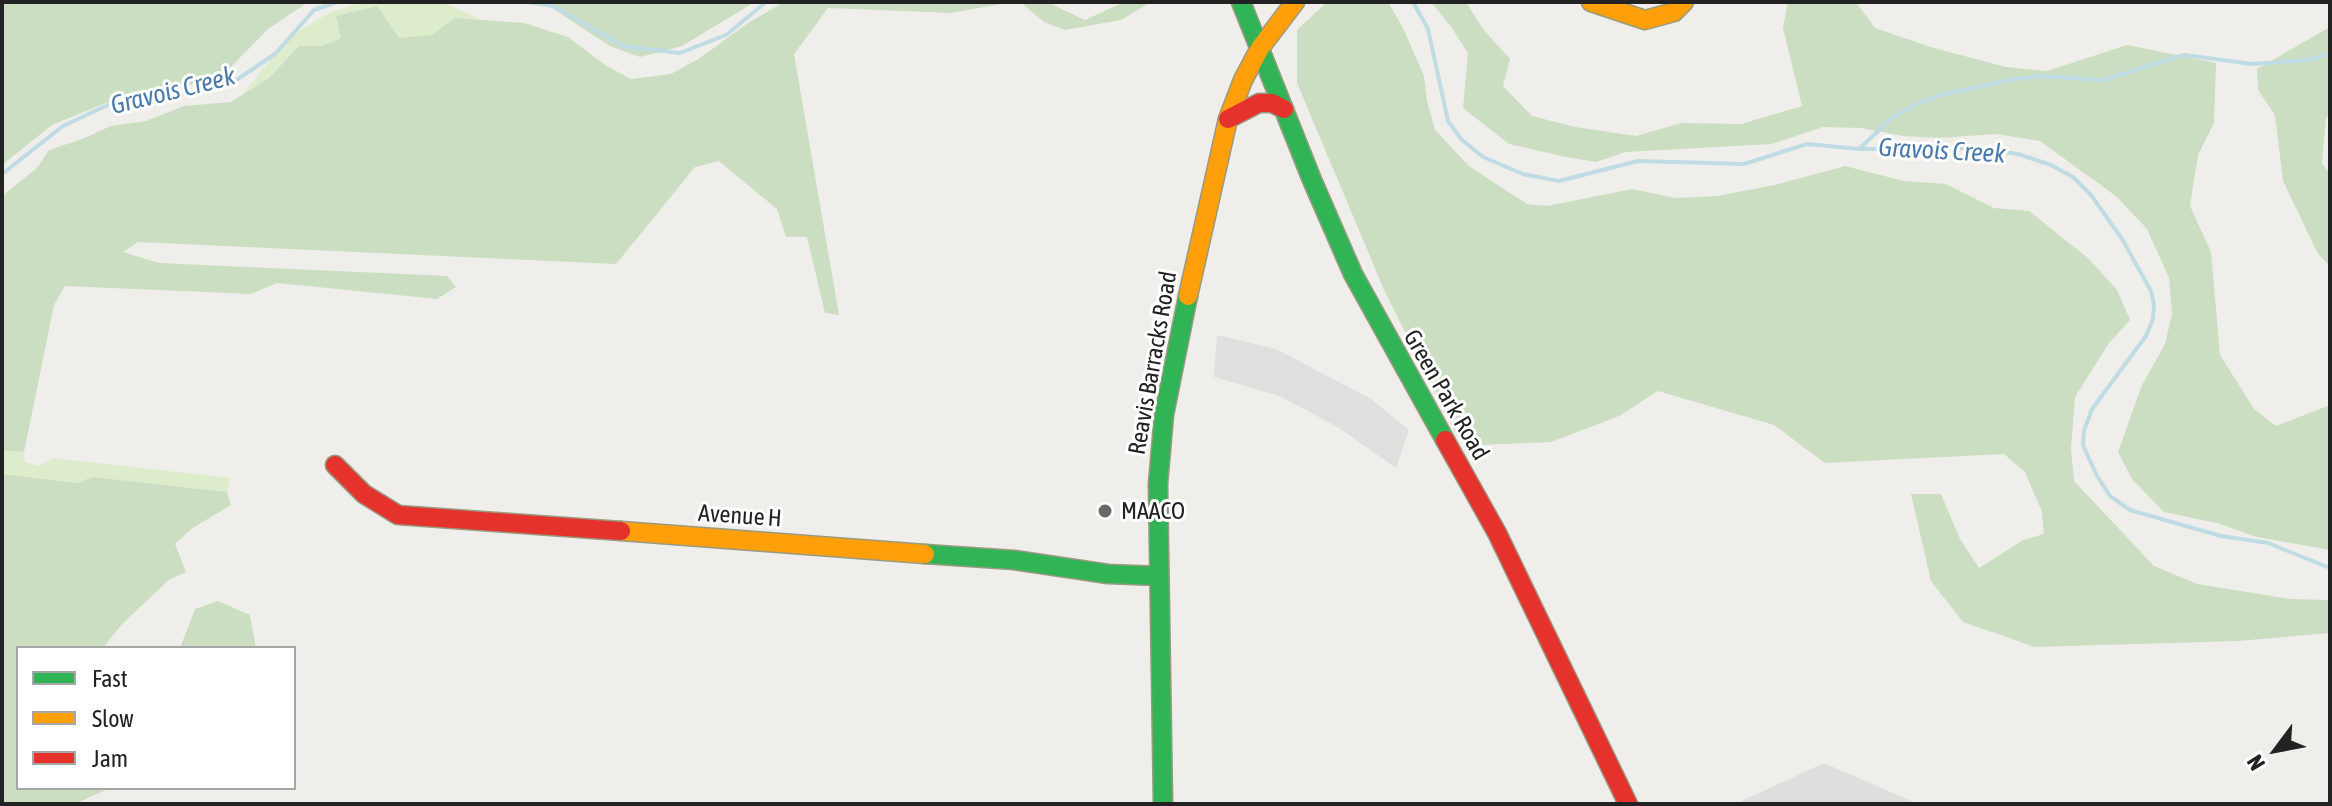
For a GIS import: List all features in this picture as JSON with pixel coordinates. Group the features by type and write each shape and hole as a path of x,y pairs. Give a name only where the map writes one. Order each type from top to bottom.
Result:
{"street":[{"name":"Green Park Road","path":"1241,2 1353,274 1497,533 1628,804"},
{"name":"Reavis Barracks Road","path":"1163,804 1158,484 1164,415 1228,119 1260,48 1295,2"},
{"path":"1591,2 1645,20 1679,7"},
{"path":"1228,119 1259,103 1272,103 1284,109"},
{"name":"Avenue H","path":"335,465 364,494 398,515 1014,560 1108,574 1159,576"}],"shaded area":[{"path":"1217,335 1276,349 1371,399 1409,430 1396,468 1339,428 1280,396 1214,377"},
{"path":"1824,763 1918,804 1735,804"}],"green space":[{"path":"2,2 308,2 268,29 231,67 186,87 130,93 52,125 2,165"},
{"path":"362,2 443,2 481,20 456,18 432,35 399,39 337,16 341,38 322,46 299,46 269,78 242,95 289,37 329,13"},
{"path":"543,2 755,2 682,46 640,57 610,46"},
{"path":"784,2 1012,2 951,13 828,8 794,54 839,315 825,313 807,237 786,237 777,209 719,161 695,167 616,264 138,242 123,252 159,263 447,276 456,287 437,299 277,283 251,294 65,286 54,305 24,452 2,450 2,196 37,168 49,150 111,126 146,121 184,106 231,102 269,78 299,46 322,46 341,38 336,16 377,6 399,38 432,35 455,18 524,23 568,37 605,65 631,79 671,74"},
{"path":"1020,2 1047,2 1085,20 1124,2 1151,2 1121,20 1065,30 1044,22"},
{"path":"1327,2 1388,2 1424,76 1435,130 1469,166 1527,204 1547,206 1632,189 1676,198 1717,196 1775,185 1845,166 1904,181 1946,184 1994,208 2029,211 2089,259 2117,290 2130,320 2109,343 2075,397 2071,448 2074,481 2154,566 2197,584 2290,599 2330,600 2330,633 2238,641 2035,647 1963,622 1931,581 1911,494 1941,494 1960,539 1979,568 2023,540 2044,534 2042,512 2025,472 2004,454 1825,463 1774,425 1658,391 1619,416 1551,442 1481,445 1457,436 1385,292 1297,83 1297,30"},
{"path":"1431,2 1466,2 1482,28 1510,59 1503,86 1532,116 1575,127 1636,136 1681,123 1741,124 1802,106 1783,28 1788,2 1856,2 1875,28 2006,67 2047,71 2127,45 2216,63 2214,123 2198,155 2190,206 2211,252 2220,355 2254,409 2276,426 2330,405 2330,550 2257,537 2217,523 2164,512 2132,479 2118,452 2142,385 2165,344 2172,314 2169,278 2147,229 2117,197 2040,141 1996,134 1939,138 1903,136 1861,128 1823,127 1772,144 1625,152 1596,162 1509,144 1463,108 1468,53"},
{"path":"2330,27 2330,114 2326,118 2322,163 2330,174 2330,266 2318,254 2283,181 2275,115 2258,90 2257,69"},
{"path":"2,450 24,452 25,462 39,466 53,458 230,478 227,492 93,477 76,483 2,474"},
{"path":"2,474 76,483 93,477 227,492 231,505 191,529 175,544 186,572 170,579 122,624 105,646 16,646 16,790 106,790 75,804 2,804"},
{"path":"218,601 250,615 256,646 181,646 195,609"}],"waterway":[{"name":"Gravois Creek","path":"2,174 63,126 123,98 187,93 235,81 275,54 314,10 337,2"},
{"name":"Gravois Creek","path":"528,2 553,6 623,46 680,53 726,35 766,2"},
{"name":"Gravois Creek","path":"1413,2 1428,29 1448,121 1461,139 1483,157 1523,174 1559,181 1638,161 1744,164 1807,144 1859,149 1968,148 2018,154 2051,165 2073,177 2091,195 2122,239 2151,291 2154,305 2153,319 2146,336 2092,409 2084,431 2083,445 2110,496 2130,510 2221,536 2268,543 2330,568"},
{"path":"1859,149 1892,118 1919,103 1940,95 2010,80 2039,76 2103,80 2184,55 2252,64 2309,60 2330,53"}],"traffic: fast":[{"path":"1241,2 1353,274 1445,440"},
{"path":"1163,804 1158,484 1164,415 1188,296"},
{"path":"925,554 1014,560 1108,574 1159,576"}],"traffic: slow":[{"path":"1188,296 1228,119 1260,48 1295,2"},
{"path":"1591,2 1645,20 1674,12 1684,2"},
{"path":"621,531 925,554"}],"traffic: jam":[{"path":"1228,119 1259,103 1272,103 1284,109"},
{"path":"1445,440 1497,533 1628,804"},
{"path":"335,465 364,494 398,515 621,531"}],"place":[{"name":"MAACO","path":"1105,511"}]}
